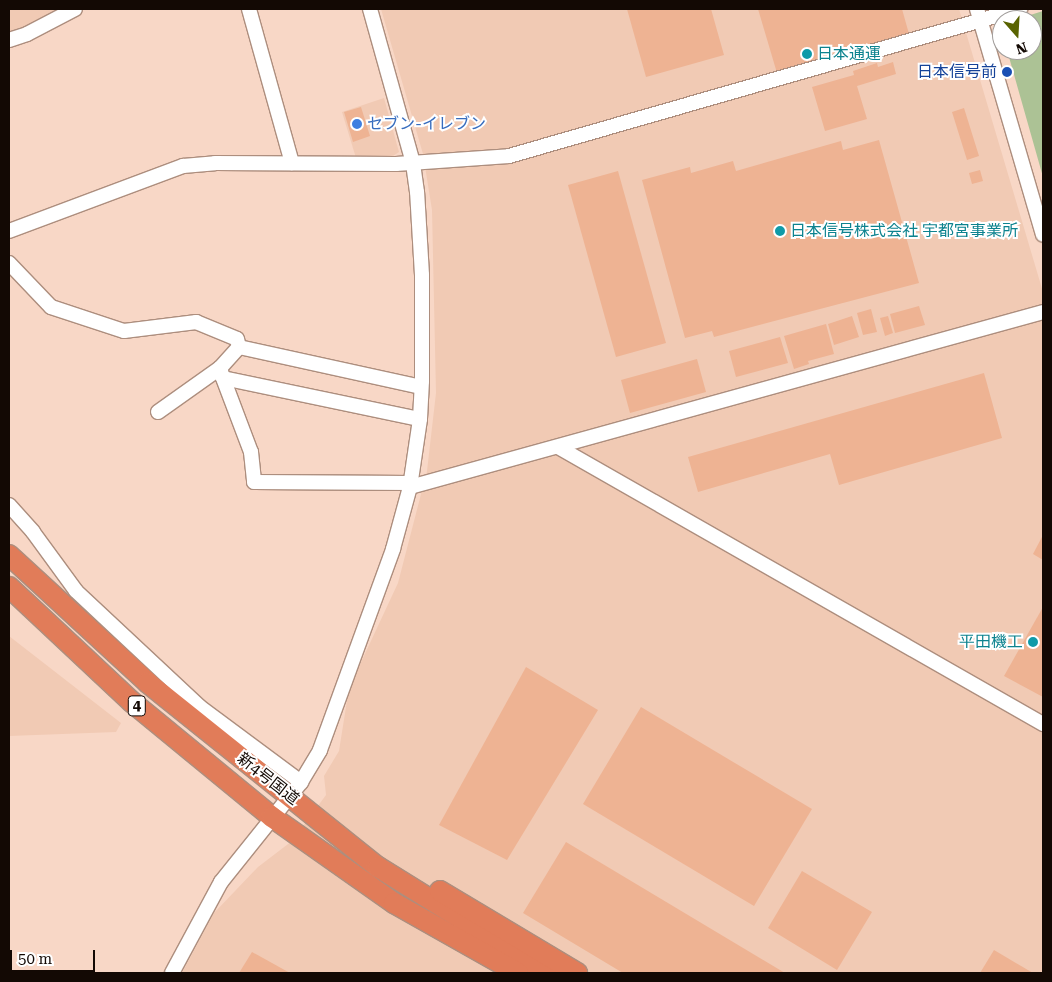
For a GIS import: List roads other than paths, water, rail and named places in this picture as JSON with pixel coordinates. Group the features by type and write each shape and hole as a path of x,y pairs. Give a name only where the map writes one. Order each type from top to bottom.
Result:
{"highway":[{"name":"新4号国道","path":"9,555 148,683 295,789 316,816 378,866 549,973"},
{"name":"新4号国道","path":"9,587 132,702 272,817 394,903 518,973"},
{"path":"316,816 577,973"},
{"path":"394,903 416,925 492,973"}],"street":[{"path":"9,40 27,34 74,9"},
{"path":"249,9 292,163"},
{"path":"172,973 221,882 295,789 320,750 393,549 410,485 420,419 421,387 422,275 413,163 370,9"},
{"path":"9,231 183,166 292,163 413,163 510,156 979,14 1020,9"},
{"path":"979,14 1043,232"},
{"path":"9,263 50,307 124,330 202,323 237,339 240,347"},
{"path":"221,373 251,452 254,482 410,485 558,447 1043,312"},
{"path":"240,347 421,387"},
{"path":"158,412 221,373 240,347"},
{"path":"221,373 420,419"},
{"path":"558,447 1043,724"},
{"path":"9,505 33,532 76,591 200,706 295,789"}],"place":[{"name":"日本通運","path":"807,54"},
{"name":"日本信号前","path":"1007,72"},
{"name":"セブン-イレブン","path":"357,124"},
{"name":"日本信号株式会社 宇都宮事業所","path":"780,231"},
{"name":"平田機工","path":"1033,642"}]}
